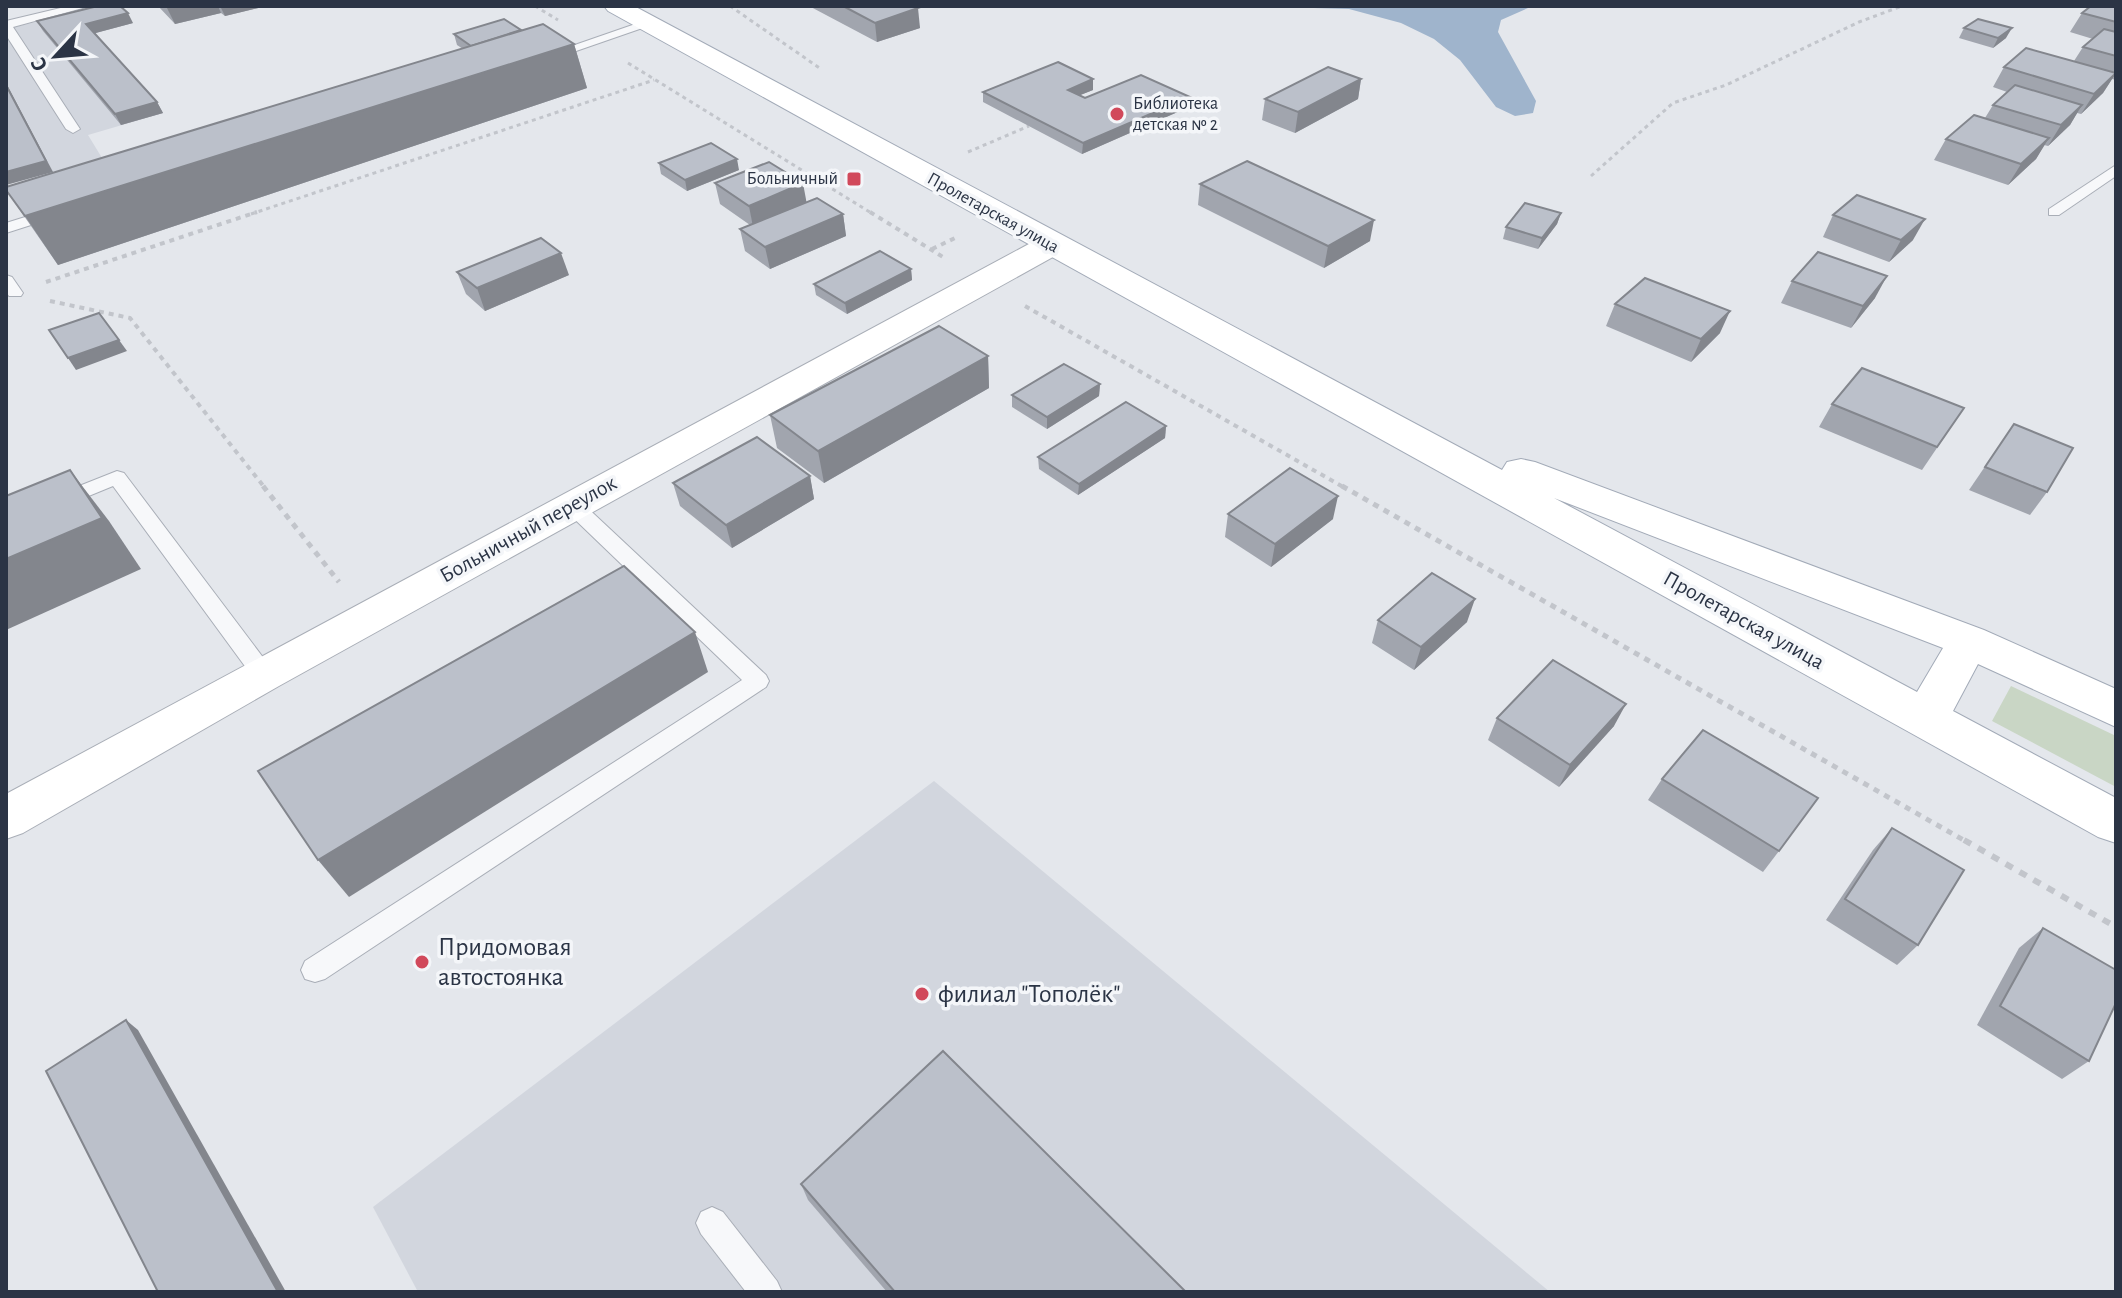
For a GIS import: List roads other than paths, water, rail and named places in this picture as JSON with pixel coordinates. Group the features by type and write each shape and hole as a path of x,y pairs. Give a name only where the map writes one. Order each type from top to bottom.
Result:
{"main road":[{"name":"Пролетарская улица","path":"616,6 1051,245 1373,415 2116,822"},
{"name":"Больничный переулок","path":"6,818 366,617 1051,245"},
{"name":"Пролетарская улица","path":"1373,415 1969,641 2116,709"},
{"path":"1925,719 1969,641"}],"lane":[{"path":"73,129 6,25 84,6"},
{"path":"533,61 648,24"},
{"path":"2054,212 2116,169"},
{"path":"6,228 66,209"},
{"path":"6,523 117,477 263,674"},
{"path":"315,970 758,681 572,505"},
{"path":"712,1223 766,1292"}],"water":[{"path":"1245,6 1568,6 1528,8 1501,20 1498,32 1536,101 1533,113 1515,116 1496,107 1460,60 1434,39 1401,23 1349,9"}],"place":[{"name":"Библиотека детская № 2","path":"1117,114"},
{"name":"Больничный","path":"854,179"},
{"name":"Придомовая автостоянка","path":"422,962"},
{"name":"филиал \"Тополёк\"","path":"922,994"}]}
